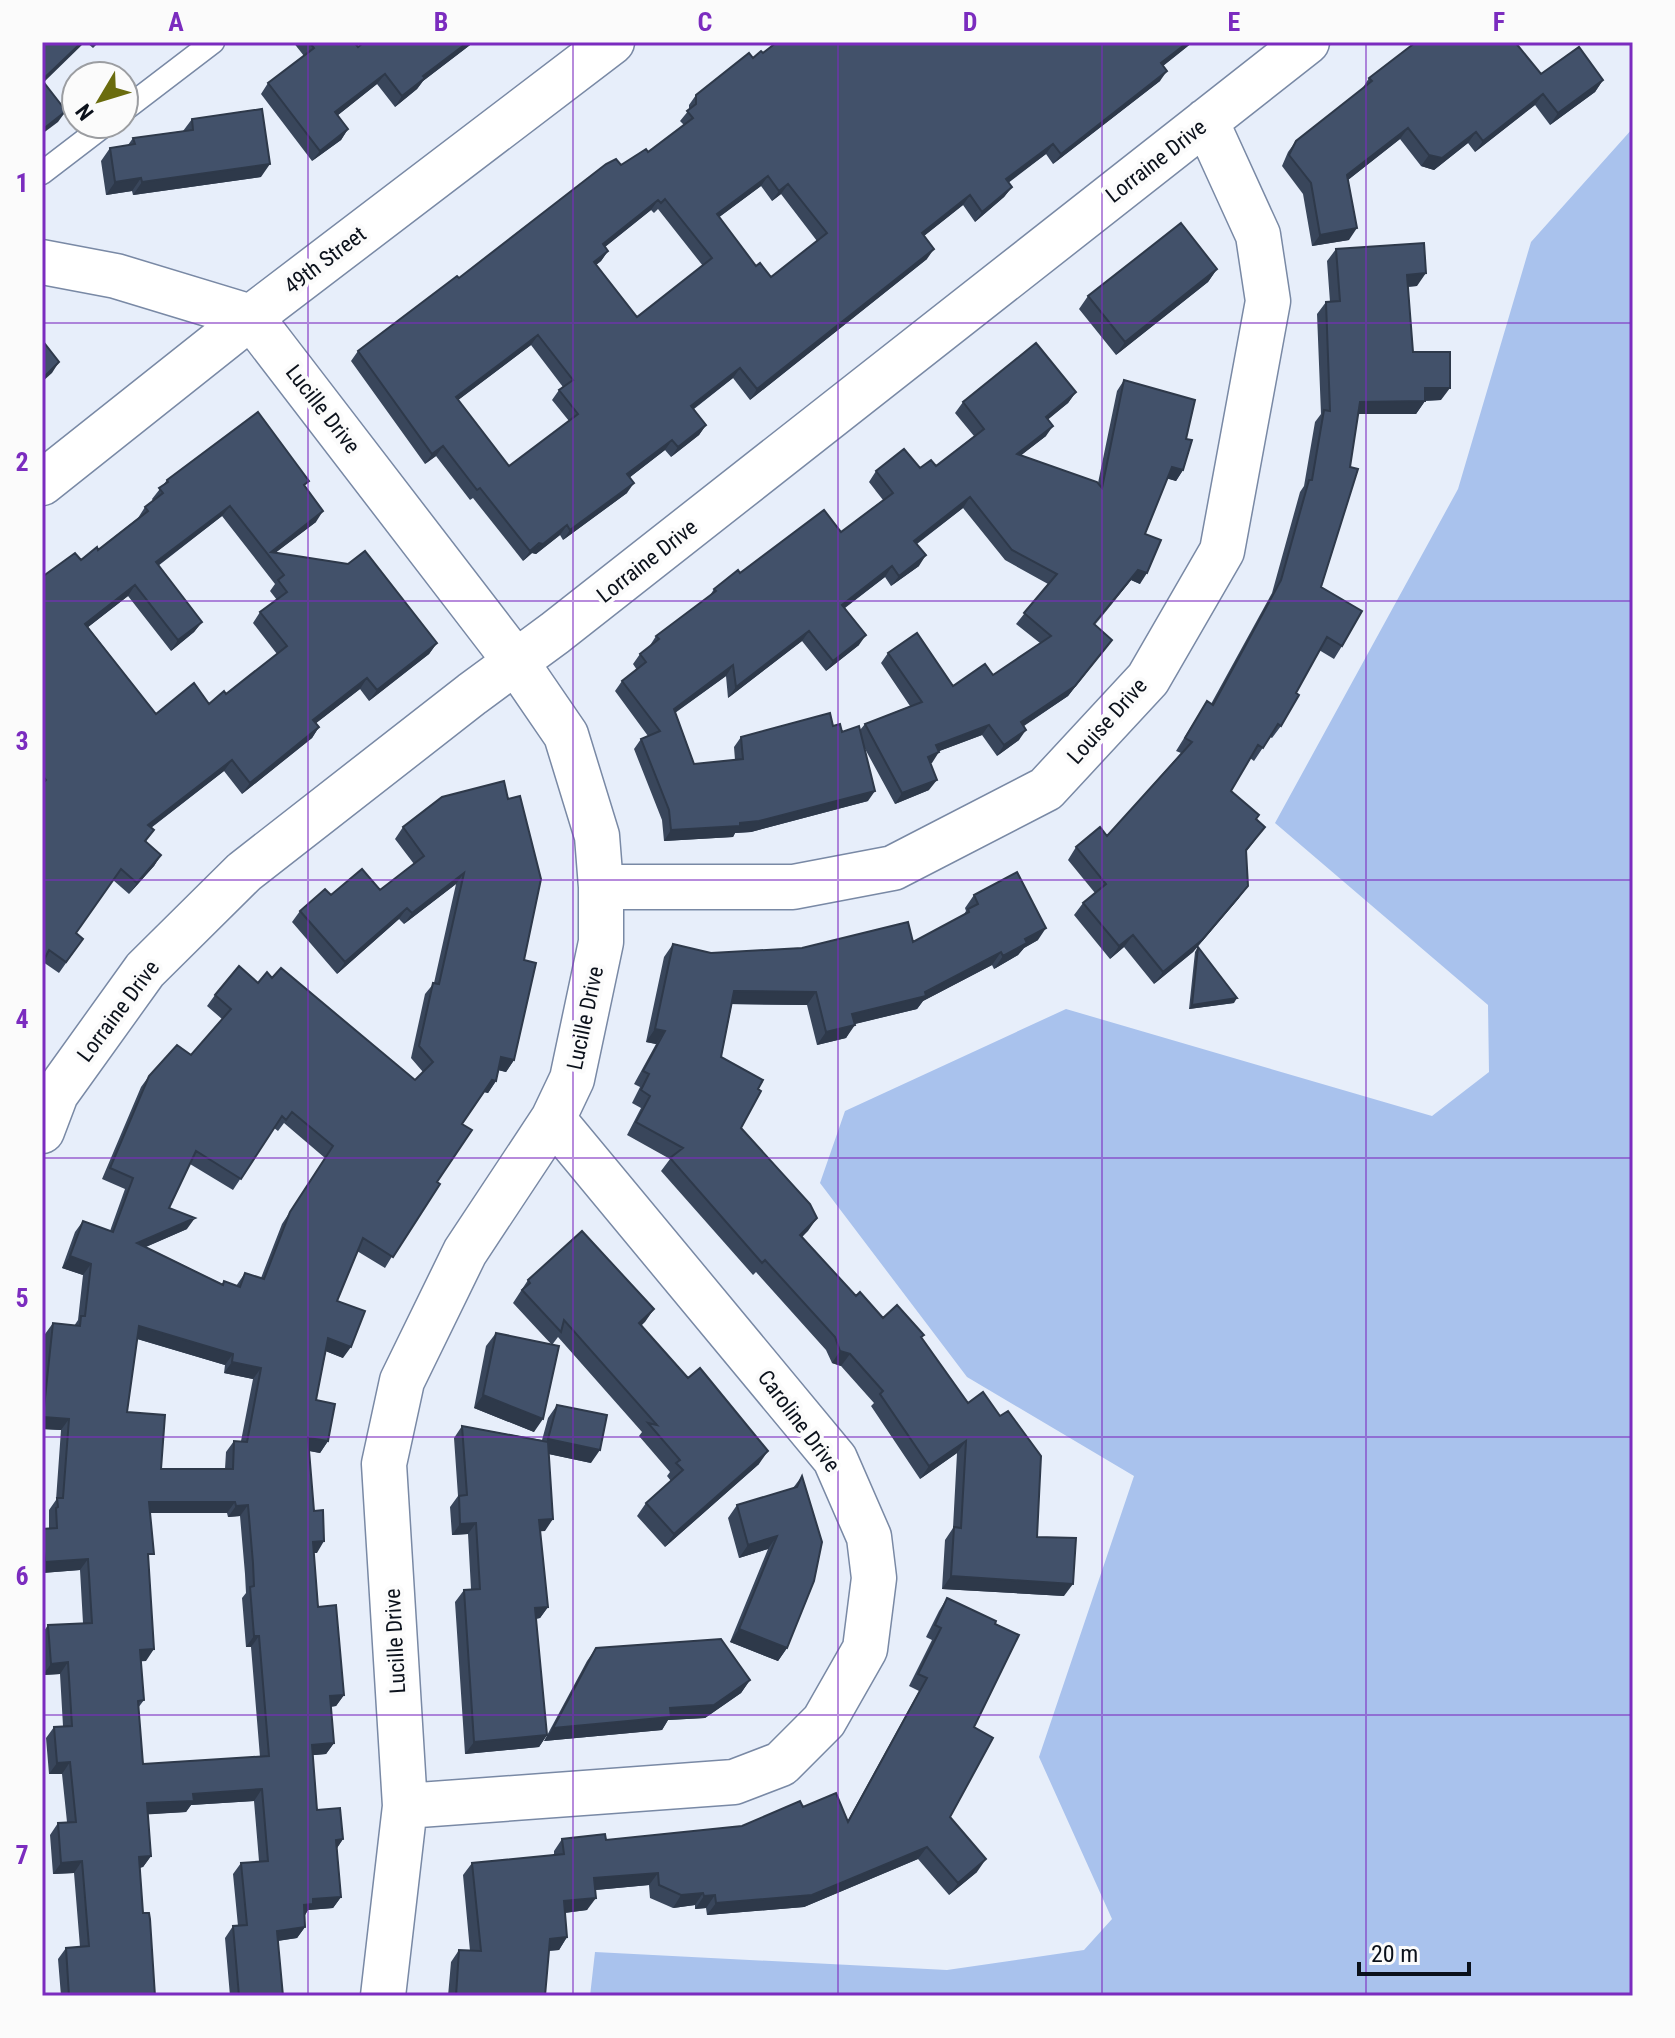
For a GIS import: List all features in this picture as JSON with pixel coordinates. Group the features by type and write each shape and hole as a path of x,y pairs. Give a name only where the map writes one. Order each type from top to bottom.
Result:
{"street":[{"name":"49th Street","path":"42,483 251,317 612,42"},
{"name":"Lorraine Drive","path":"42,1131 56,1094 145,970 244,872 1307,42"},
{"name":"Louise Drive","path":"601,887 793,887 893,868 1046,789 1148,679 1222,551 1268,301 1258,235 1206,121"},
{"path":"42,262 116,276 251,317"},
{"name":"Lucille Drive","path":"251,317 516,662 566,735 597,836 601,942 572,1079 553,1119 465,1252 402,1381 390,1430 384,1464 405,1806 383,1996"},
{"name":"Caroline Drive","path":"405,1806 734,1782 781,1764 792,1754 824,1721 865,1649 874,1578 869,1537 835,1459 553,1119"}],"lane":[{"path":"140,98 213,42"},
{"path":"42,173 85,140"}],"shaded area":[{"path":"1633,128 1633,1996 590,1996 595,1952 947,1970 1084,1950 1112,1919 1039,1757 1134,1476 967,1377 820,1183 845,1111 1066,1009 1432,1116 1489,1072 1488,1005 1275,823 1458,489 1531,242"}],"building":[{"path":"42,42 82,42 60,60 42,80"},
{"path":"309,42 354,42 358,47 364,42 468,42 402,96 385,74 335,112 348,129 320,151 268,83 314,48"},
{"path":"777,42 1188,42 1161,63 1167,71 1061,154 1053,144 1006,179 1012,187 982,212 970,195 922,233 934,249 757,389 740,368 691,406 706,425 678,447 672,440 627,474 634,483 570,530 567,525 530,551 443,446 432,454 358,351 457,276 459,278 606,164 616,159 621,165 646,149 648,152 693,118 687,111 696,104 696,95 749,53 753,58 761,51 763,53","holes":["768,176 779,191 788,184 827,233 771,277 760,263 756,266 717,214","665,199 712,258 637,317 594,262 608,251 603,244 658,200 661,203","538,335 573,380 559,390 578,414 509,466 456,397"]},
{"path":"1416,42 1515,42 1541,74 1579,47 1603,80 1558,113 1543,94 1483,141 1476,132 1442,158 1429,155 1408,128 1347,175 1357,228 1320,235 1311,183 1289,155 1296,141"},
{"path":"42,80 60,103 60,116 42,130"},
{"path":"262,109 270,164 142,182 141,178 115,182 110,148 135,144 134,140 140,140 140,137 193,130 192,119"},
{"path":"1181,223 1217,269 1125,342 1088,296"},
{"path":"1424,243 1426,273 1407,275 1413,352 1450,352 1450,388 1425,388 1425,401 1360,402 1350,467 1358,469 1321,587 1362,611 1342,646 1327,637 1281,726 1278,724 1263,748 1258,745 1231,791 1259,815 1256,819 1265,827 1246,850 1248,886 1202,940 1163,972 1133,935 1119,946 1083,903 1106,884 1076,847 1100,827 1107,836 1192,742 1185,738 1207,701 1213,705 1281,580 1309,480 1312,480 1324,410 1330,411 1326,302 1340,301 1336,249"},
{"path":"42,340 59,362 42,379"},
{"path":"1036,343 1076,392 1046,417 1053,426 1017,454 1097,482 1102,488 1124,380 1195,400 1186,439 1192,440 1183,470 1172,467 1145,534 1161,540 1147,573 1138,570 1094,624 1112,640 1075,686 1021,722 1026,730 1004,745 989,725 936,745 939,752 928,757 937,780 902,793 865,724 922,702 888,653 917,633 953,686 985,664 993,675 1051,636 1024,613 1057,574 1012,550 970,497 914,541 926,555 899,576 892,566 842,605 866,635 833,661 809,631 736,687 733,665 674,709 694,764 743,759 741,737 830,713 833,726 840,724 842,732 859,726 875,791 759,821 740,823 740,826 671,830 669,810 641,739 660,731 622,681 646,662 640,654 659,639 656,636 716,591 714,589 738,570 740,573 824,510 841,532 893,493 876,471 904,449 920,468 931,460 936,466 984,429 963,402"},
{"path":"258,412 309,481 304,485 323,511 271,552 348,564 365,551 437,643 377,690 367,678 313,720 319,727 250,783 232,760 148,825 154,830 145,841 161,855 137,883 121,869 76,933 83,939 66,962 49,950 42,964 42,784 46,780 42,775 42,577 75,553 81,560 97,547 98,550 148,511 145,507 163,493 159,488","holes":["230,506 284,575 278,580 287,592 260,612 287,646 209,704 194,683 156,714 85,624 135,585 178,640 202,622 156,562"]},
{"path":"504,781 508,799 520,796 541,879 524,960 536,963 514,1060 501,1057 496,1081 492,1080 462,1124 472,1130 393,1257 363,1238 337,1301 365,1311 351,1347 328,1338 316,1400 335,1404 328,1441 308,1438 314,1511 323,1510 324,1541 313,1542 318,1607 336,1605 344,1695 330,1696 334,1743 312,1745 317,1810 340,1808 343,1839 336,1840 341,1897 313,1899 313,1904 304,1905 305,1927 277,1931 283,1996 239,1996 233,1926 247,1925 241,1863 268,1861 262,1789 193,1794 194,1801 147,1803 151,1856 139,1857 143,1913 149,1913 150,1919 155,1996 69,1996 66,1948 89,1946 82,1861 61,1863 58,1823 76,1822 70,1762 57,1763 54,1727 72,1726 68,1662 51,1664 48,1625 92,1623 88,1559 45,1562 42,1529 57,1528 57,1498 63,1498 69,1419 43,1417 53,1323 80,1326 81,1316 85,1316 91,1264 70,1256 83,1221 113,1232 133,1178 110,1168 149,1076 177,1045 191,1055 231,1009 215,995 239,966 258,983 267,972 272,978 281,968 415,1080 433,1062 419,1046 433,983 439,984 464,873 412,913 407,908 345,962 300,911 325,889 331,895 362,869 380,890 424,856 403,827 442,797","holes":["292,1112 333,1146 290,1212 264,1279 245,1273 240,1287 224,1281 223,1285 137,1243 195,1218 169,1208 196,1151 241,1179 282,1116 286,1120","139,1326 233,1354 232,1362 261,1368 247,1442 234,1441 233,1469 161,1469 165,1415 127,1412","149,1502 235,1502 236,1506 248,1505 254,1636 259,1636 269,1756 143,1764 138,1701 144,1700 140,1650 154,1649 148,1554 154,1554"]},
{"path":"1017,872 1046,928 1025,939 1027,943 1003,956 1001,952 925,992 926,996 852,1014 855,1025 826,1032 816,992 734,991 721,1057 763,1080 758,1089 761,1091 741,1128 810,1204 817,1218 800,1235 856,1296 860,1292 883,1318 897,1305 924,1335 921,1337 968,1403 983,1392 1000,1416 1008,1411 1041,1456 1037,1537 1076,1538 1073,1584 951,1576 954,1527 961,1528 966,1441 929,1466 880,1394 883,1391 850,1354 840,1351 835,1337 765,1260 762,1263 670,1158 683,1148 636,1122 650,1096 641,1090 649,1074 643,1071 665,1031 655,1029 673,944 711,953 802,948 908,922 913,942 969,912 968,909 978,904 974,895"},
{"path":"1198,947 1237,998 1192,1005"},
{"path":"582,1231 654,1309 639,1323 688,1378 700,1368 768,1451 674,1534 646,1503 683,1470 676,1463 680,1460 648,1423 657,1425 564,1320 561,1332 522,1290 530,1283 528,1280"},
{"path":"496,1333 559,1346 543,1419 483,1395"},
{"path":"557,1405 607,1415 600,1450 548,1439"},
{"path":"462,1426 548,1442 553,1519 539,1520 548,1607 535,1608 547,1735 474,1742 464,1590 480,1589 476,1523 460,1524 459,1496 467,1495"},
{"path":"802,1476 822,1542 814,1581 787,1648 739,1629 777,1536 748,1545 737,1505 797,1487"},
{"path":"947,1598 1019,1635 974,1727 993,1738 950,1817 986,1859 958,1883 927,1847 812,1895 716,1903 715,1895 681,1895 659,1885 658,1873 594,1878 596,1898 564,1901 567,1937 550,1939 545,1996 456,1996 459,1950 481,1951 472,1863 564,1854 562,1839 605,1834 606,1840 742,1826 800,1801 803,1807 836,1793 848,1822 927,1678 918,1674 941,1628 935,1625"},
{"path":"721,1639 750,1680 714,1705 670,1708 671,1717 553,1728 596,1648"}]}
